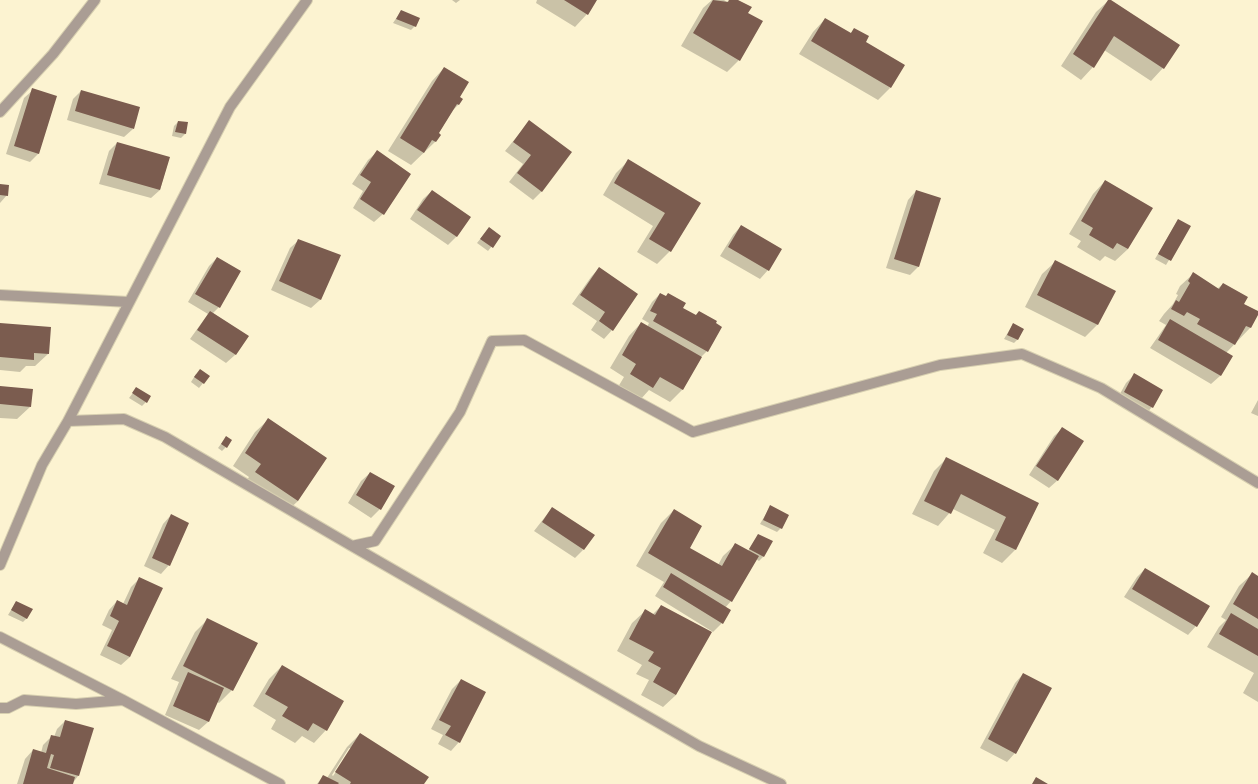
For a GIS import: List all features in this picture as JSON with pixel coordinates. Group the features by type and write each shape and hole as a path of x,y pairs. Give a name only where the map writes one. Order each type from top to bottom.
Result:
{"street":[{"path":"0,112 53,54 95,0"},
{"path":"0,565 42,465 68,421 230,107 307,0"},
{"path":"0,295 129,302"},
{"path":"352,546 376,541 460,412 492,341 524,340 693,432 940,365 1022,354 1101,388 1258,483"},
{"path":"68,421 124,419 158,434 699,746 781,784"},
{"path":"0,637 123,700 280,784"},
{"path":"0,708 8,708 24,700 76,704 123,700"}],"building":[{"path":"564,0 597,0 588,15"},
{"path":"713,0 728,2 729,0 738,0 752,7 748,13 763,21 740,61 693,33"},
{"path":"1108,0 1111,0 1180,45 1164,69 1114,36 1094,68 1073,54"},
{"path":"401,10 420,18 416,27 396,19"},
{"path":"825,18 851,33 854,28 869,36 866,42 905,65 891,88 811,41"},
{"path":"444,67 469,82 460,97 463,99 459,105 457,104 439,133 441,135 436,142 432,140 424,153 400,138"},
{"path":"32,88 57,96 39,154 14,146"},
{"path":"81,90 140,107 134,129 75,111"},
{"path":"529,120 572,152 542,192 517,173 531,155 513,142"},
{"path":"178,121 188,122 186,134 175,132"},
{"path":"117,142 170,157 160,190 107,175"},
{"path":"377,150 411,174 384,215 360,199 371,182 360,175"},
{"path":"628,159 701,203 671,252 649,239 665,213 614,183"},
{"path":"1105,180 1153,208 1128,249 1117,243 1113,249 1089,235 1093,228 1081,221"},
{"path":"0,184 9,185 8,196 0,195"},
{"path":"432,190 471,217 457,237 417,210"},
{"path":"916,190 941,198 919,267 894,259"},
{"path":"1178,219 1191,226 1171,261 1158,254"},
{"path":"741,225 782,249 769,271 728,247"},
{"path":"489,227 501,236 493,248 480,239"},
{"path":"298,239 341,255 321,300 279,281"},
{"path":"217,257 241,271 220,308 195,294"},
{"path":"1055,260 1116,291 1098,325 1037,295"},
{"path":"599,267 638,294 613,331 599,321 605,312 580,295"},
{"path":"1193,272 1219,289 1223,283 1248,297 1244,304 1258,311 1258,315 1251,328 1246,326 1235,345 1197,324 1200,319 1187,312 1184,316 1171,309 1176,300 1179,302 1190,283 1188,281"},
{"path":"660,293 666,296 668,293 686,303 683,308 696,315 699,311 717,321 716,323 722,327 708,352 653,321 657,314 650,311"},
{"path":"210,311 249,336 236,355 197,330"},
{"path":"1170,319 1233,356 1221,376 1158,340"},
{"path":"641,322 702,357 683,390 660,377 653,388 630,374 636,364 622,355"},
{"path":"0,323 51,327 49,354 34,353 34,360 0,357"},
{"path":"1013,323 1024,329 1018,340 1007,335"},
{"path":"200,369 210,376 204,384 194,377"},
{"path":"1134,373 1163,390 1153,408 1124,392"},
{"path":"0,386 33,389 31,407 0,404"},
{"path":"136,387 151,396 147,403 132,393"},
{"path":"268,418 327,458 298,501 255,472 261,464 245,453"},
{"path":"1062,427 1084,441 1058,481 1036,466"},
{"path":"226,436 232,440 227,448 221,444"},
{"path":"946,457 1039,503 1016,550 995,540 1006,517 961,494 951,514 924,501"},
{"path":"370,472 395,486 381,510 356,495"},
{"path":"770,505 789,515 782,529 763,520"},
{"path":"552,507 595,535 584,550 542,522"},
{"path":"674,509 702,526 690,548 722,566 735,543 759,556 732,602 648,553"},
{"path":"171,514 189,523 170,566 152,558"},
{"path":"758,534 773,541 764,557 749,549"},
{"path":"1145,568 1210,606 1197,627 1132,589"},
{"path":"1252,572 1258,576 1258,619 1233,604"},
{"path":"671,573 731,610 723,624 663,587"},
{"path":"139,577 163,588 130,657 107,646 119,621 110,616 117,600 127,605"},
{"path":"16,601 33,609 27,619 11,610"},
{"path":"661,605 712,632 676,695 653,682 661,668 648,661 654,652 629,639 645,609 655,615"},
{"path":"1231,613 1258,629 1258,656 1219,634"},
{"path":"207,618 258,643 233,691 183,666"},
{"path":"282,665 344,701 327,731 313,723 308,731 282,716 288,707 265,694"},
{"path":"188,672 224,688 209,722 173,706"},
{"path":"1023,673 1052,688 1016,754 988,739"},
{"path":"461,679 486,692 460,743 445,735 451,726 439,720"},
{"path":"65,720 94,728 79,776 50,768 54,755 51,754 47,768 75,777 73,784 23,784 33,749 46,753 51,735 60,737"},
{"path":"360,733 429,777 424,784 350,784 351,782 335,772"},
{"path":"323,775 339,783 318,784"},
{"path":"1036,777 1048,784 1032,784"}]}
